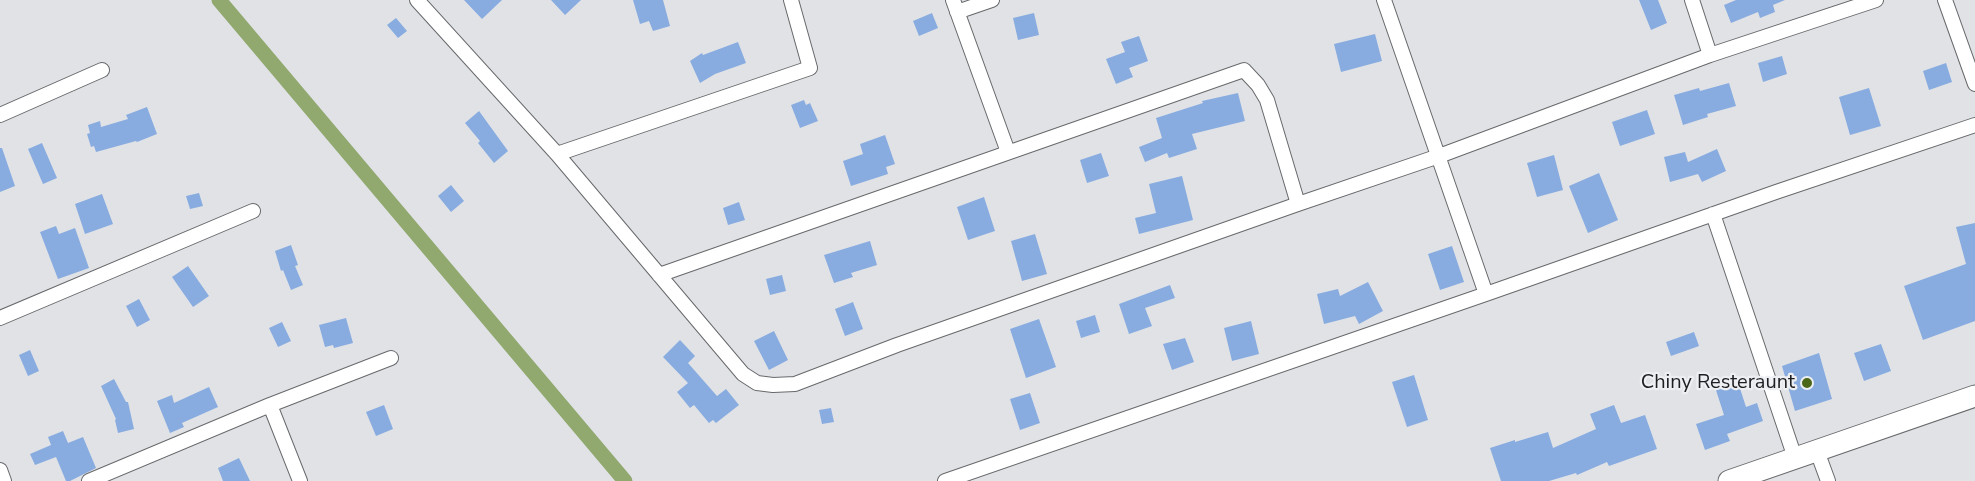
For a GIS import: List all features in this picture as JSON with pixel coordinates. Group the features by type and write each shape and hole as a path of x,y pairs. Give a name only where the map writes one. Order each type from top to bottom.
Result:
{"main road":[{"path":"1729,481 1975,396"}],"street":[{"path":"417,0 557,154 743,375 758,383 773,386 795,384 897,345 1439,156 1710,55 1876,0"},
{"path":"557,154 810,68 790,0"},
{"path":"992,0 955,6 1008,152"},
{"path":"1384,0 1486,294"},
{"path":"1692,0 1710,55"},
{"path":"1945,0 1975,84"},
{"path":"0,116 102,70"},
{"path":"659,275 1244,70 1258,85 1267,100 1298,204"},
{"path":"945,481 1975,125"},
{"path":"0,318 253,211"},
{"path":"1713,214 1795,458"},
{"path":"89,481 270,405 391,358"},
{"path":"270,405 300,481"},
{"path":"1818,451 1828,481"},
{"path":"0,470 4,481"}],"building":[{"path":"464,0 502,0 482,19"},
{"path":"551,0 581,0 565,15"},
{"path":"633,0 663,0 670,26 653,31 649,21 640,24"},
{"path":"1639,0 1658,0 1667,23 1651,30"},
{"path":"1736,0 1785,0 1773,5 1775,12 1760,18 1758,12 1731,23 1724,5"},
{"path":"932,13 938,28 919,36 913,21"},
{"path":"1034,13 1039,35 1018,40 1013,18"},
{"path":"396,18 407,31 398,38 387,25"},
{"path":"1375,34 1382,61 1341,72 1334,44"},
{"path":"1139,36 1148,61 1129,68 1133,77 1116,84 1106,59 1125,52 1121,42"},
{"path":"738,42 746,63 715,74 700,83 690,61 702,53 703,55"},
{"path":"1782,56 1787,74 1763,82 1758,63"},
{"path":"1946,63 1952,82 1929,90 1923,71"},
{"path":"1729,83 1736,106 1707,114 1708,117 1683,125 1674,95"},
{"path":"1869,88 1881,126 1850,135 1839,97"},
{"path":"1238,93 1245,121 1192,134 1197,149 1169,158 1167,153 1145,162 1139,147 1162,138 1156,118 1203,103 1202,101"},
{"path":"804,100 806,105 810,103 818,121 800,128 791,105"},
{"path":"147,107 157,134 137,142 96,152 94,146 91,147 87,134 90,133 88,125 100,121 101,127 128,119 126,115"},
{"path":"1647,110 1655,134 1620,146 1612,122"},
{"path":"479,111 508,151 494,163 465,123"},
{"path":"885,135 895,164 886,167 888,174 851,186 843,161 863,154 860,144"},
{"path":"42,143 57,178 43,184 28,149"},
{"path":"0,148 2,148 15,186 0,192"},
{"path":"1717,149 1726,171 1702,182 1698,174 1670,182 1664,157 1685,152 1688,162"},
{"path":"1101,153 1109,176 1087,183 1080,160"},
{"path":"1554,155 1563,190 1537,197 1527,163"},
{"path":"1599,173 1618,220 1588,233 1569,186"},
{"path":"1182,176 1193,220 1139,234 1135,218 1156,213 1149,184"},
{"path":"451,185 464,201 451,212 438,196"},
{"path":"199,193 203,206 190,209 186,196"},
{"path":"102,194 113,224 85,234 75,204"},
{"path":"984,197 995,231 968,240 957,207"},
{"path":"739,202 745,220 728,225 723,208"},
{"path":"1975,223 1975,321 1923,340 1904,286 1966,264 1956,227"},
{"path":"56,226 59,234 75,228 89,268 58,279 40,232"},
{"path":"1035,234 1047,274 1022,281 1011,241"},
{"path":"870,241 877,265 851,273 853,277 834,283 824,255"},
{"path":"291,245 298,265 295,266 303,285 291,290 283,270 281,271 275,251"},
{"path":"1452,246 1464,282 1440,290 1428,254"},
{"path":"188,266 209,296 193,307 172,277"},
{"path":"782,275 786,291 770,295 766,279"},
{"path":"1368,282 1383,311 1359,324 1355,316 1324,324 1317,294 1338,289 1340,296"},
{"path":"1170,285 1175,298 1145,308 1152,326 1129,334 1119,304"},
{"path":"139,299 150,320 137,327 126,306"},
{"path":"853,302 863,329 845,336 835,309"},
{"path":"1095,315 1100,332 1081,338 1076,321"},
{"path":"346,318 353,343 334,348 333,345 325,347 319,325"},
{"path":"1039,319 1056,367 1026,378 1010,329"},
{"path":"1251,321 1259,354 1232,361 1224,328"},
{"path":"282,322 291,341 278,347 269,328"},
{"path":"774,331 788,360 769,370 754,341"},
{"path":"1694,332 1699,346 1671,356 1666,342"},
{"path":"1185,338 1194,362 1172,370 1163,344"},
{"path":"680,340 695,356 688,363 717,396 726,389 739,405 716,423 713,420 709,423 694,405 690,408 677,392 688,383 663,357"},
{"path":"1881,344 1891,371 1864,381 1854,353"},
{"path":"30,350 39,371 28,376 19,355"},
{"name":"Chiny Resteraunt","path":"1819,353 1832,399 1795,411 1782,366"},
{"path":"1414,375 1428,420 1407,427 1392,382"},
{"path":"1736,376 1746,407 1757,403 1763,421 1727,434 1730,441 1705,450 1696,424 1724,415 1714,384"},
{"path":"114,379 128,402 134,429 118,433 116,419 101,386"},
{"path":"209,387 218,407 182,423 184,427 170,433 157,401 172,395 174,403"},
{"path":"1030,393 1040,423 1020,430 1010,399"},
{"path":"384,405 393,429 376,436 366,412"},
{"path":"1614,405 1621,423 1645,415 1657,449 1609,466 1607,462 1577,475 1576,473 1549,481 1501,481 1490,448 1548,432 1553,448 1596,429 1590,414"},
{"path":"831,408 834,422 822,424 819,410"},
{"path":"63,431 68,443 83,437 96,468 70,481 66,481 56,457 35,465 30,454 51,445 48,437"},
{"path":"239,458 250,481 223,481 218,468"}],"waterway":[{"path":"219,0 625,481"}],"place":[{"name":"Chiny Resteraunt","path":"1807,383"}]}
